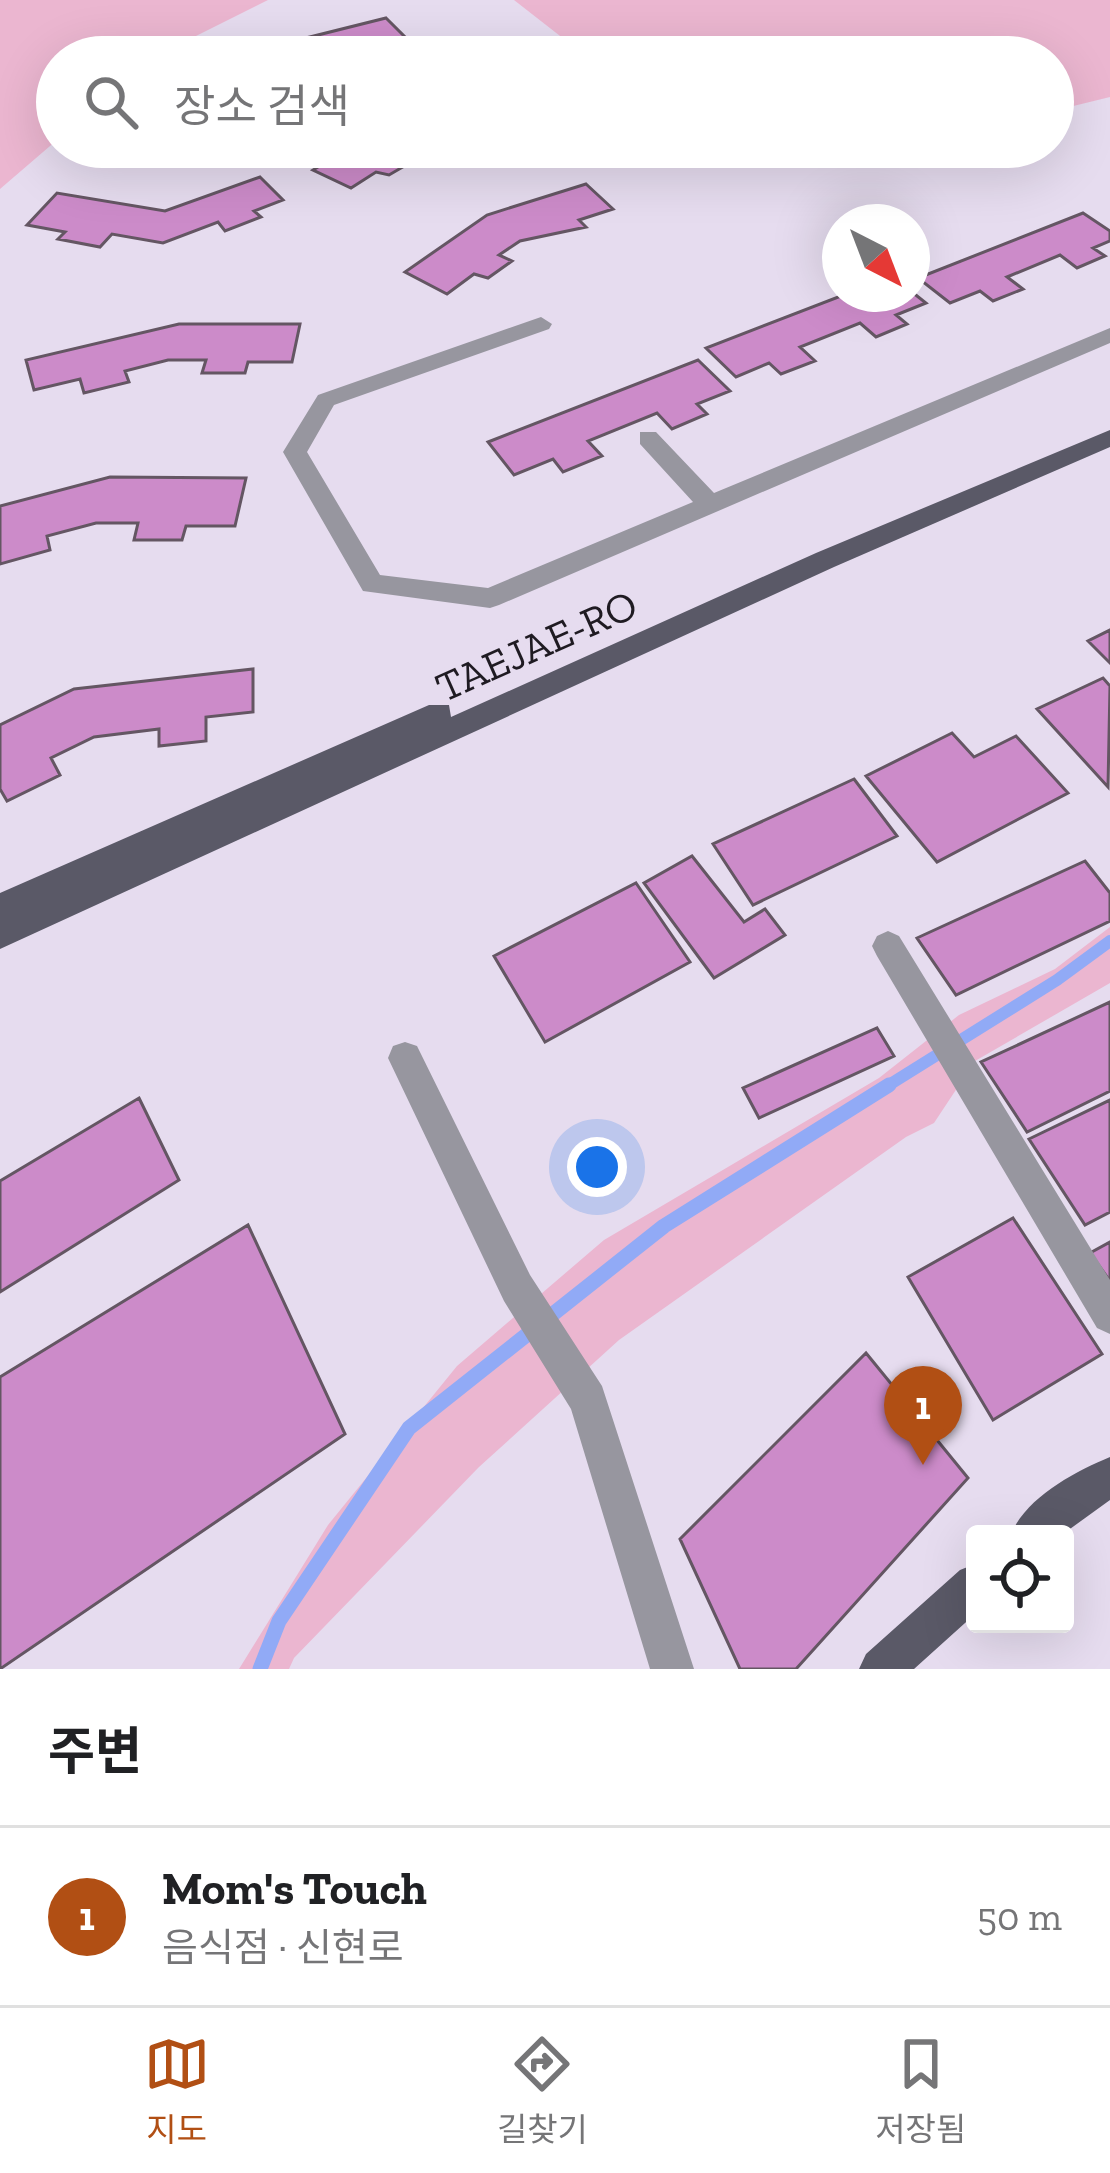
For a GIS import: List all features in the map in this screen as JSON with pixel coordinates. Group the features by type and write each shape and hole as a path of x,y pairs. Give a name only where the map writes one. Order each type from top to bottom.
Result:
{"main road":[{"name":"TAEJAE-RO","path":"0,908 812,546 1107,438"},
{"name":"TAEJAE-RO","path":"0,935 825,560 1107,438"},
{"path":"1042,1525 1070,1500 1110,1477"},
{"path":"881,1669 966,1593"}],"street":[{"path":"541,324 326,400 295,452 372,584 490,598 1110,335"},
{"path":"648,438 710,505"},
{"path":"888,946 1110,1315"},
{"path":"405,1058 517,1288 588,1400 672,1669"}],"shaded area":[{"path":"0,0 268,0 196,36 36,36 36,158 0,189"},
{"path":"514,0 1110,0 1110,97 1074,106 1074,36 560,36"},
{"path":"1110,927 1110,983 975,1061 934,1123 906,1137 619,1340 479,1467 294,1658 289,1669 239,1669 328,1525 457,1366 604,1240 879,1078 959,1015 1055,969"}],"building":[{"path":"386,18 404,36 314,36"},
{"path":"401,168 389,175 376,172 351,188 313,170"},
{"path":"260,177 283,200 254,211 261,217 225,231 218,222 163,243 112,234 100,247 58,239 65,232 27,225 57,193 165,211"},
{"path":"586,184 613,209 579,220 586,227 520,241 499,255 512,261 488,278 474,274 447,294 405,272 487,215"},
{"path":"1083,213 1110,231 1110,241 1093,248 1105,256 1077,268 1060,255 1007,277 1023,289 993,301 980,291 950,303 930,287 930,273"},
{"path":"822,303 822,312 904,312 896,315 907,324 876,337 860,323 800,347 815,361 781,374 769,363 736,377 706,348"},
{"path":"179,324 300,324 292,362 248,362 245,373 202,373 206,360 168,360 125,371 129,382 84,393 80,379 34,390 26,360"},
{"path":"698,360 730,391 697,404 707,414 672,429 657,413 588,441 602,456 563,472 553,459 514,475 488,442"},
{"path":"110,477 246,478 235,526 186,526 182,540 134,540 138,523 96,523 47,536 50,550 0,564 0,506"},
{"path":"1110,630 1110,663 1088,641"},
{"path":"253,669 253,712 206,717 206,741 159,746 159,729 94,737 51,758 60,775 7,801 0,789 0,725 74,689"},
{"path":"1103,678 1110,686 1108,787 1037,709"},
{"path":"952,733 974,757 1016,736 1068,793 937,862 866,776"},
{"path":"854,779 897,836 753,905 713,844"},
{"path":"692,856 744,922 765,909 785,935 714,978 644,883"},
{"path":"1085,861 1110,893 1110,921 956,995 917,938"},
{"path":"636,883 690,962 545,1042 494,956"},
{"path":"1110,1002 1110,1091 1027,1132 981,1062"},
{"path":"877,1028 894,1056 759,1118 743,1088"},
{"path":"139,1098 179,1180 0,1292 0,1181"},
{"path":"1110,1100 1110,1212 1085,1225 1029,1139"},
{"path":"1013,1218 1102,1354 993,1420 908,1277"},
{"path":"248,1225 345,1434 0,1669 0,1377"},
{"path":"1110,1242 1110,1281 1090,1253"},
{"path":"866,1353 968,1478 796,1669 740,1669 680,1539"}],"waterway":[{"path":"884,1088 1057,980 1110,941"},
{"path":"260,1669 279,1621 409,1428 664,1226 889,1085"}],"place":[{"name":"Mom's Touch","path":"923,1465"}]}
